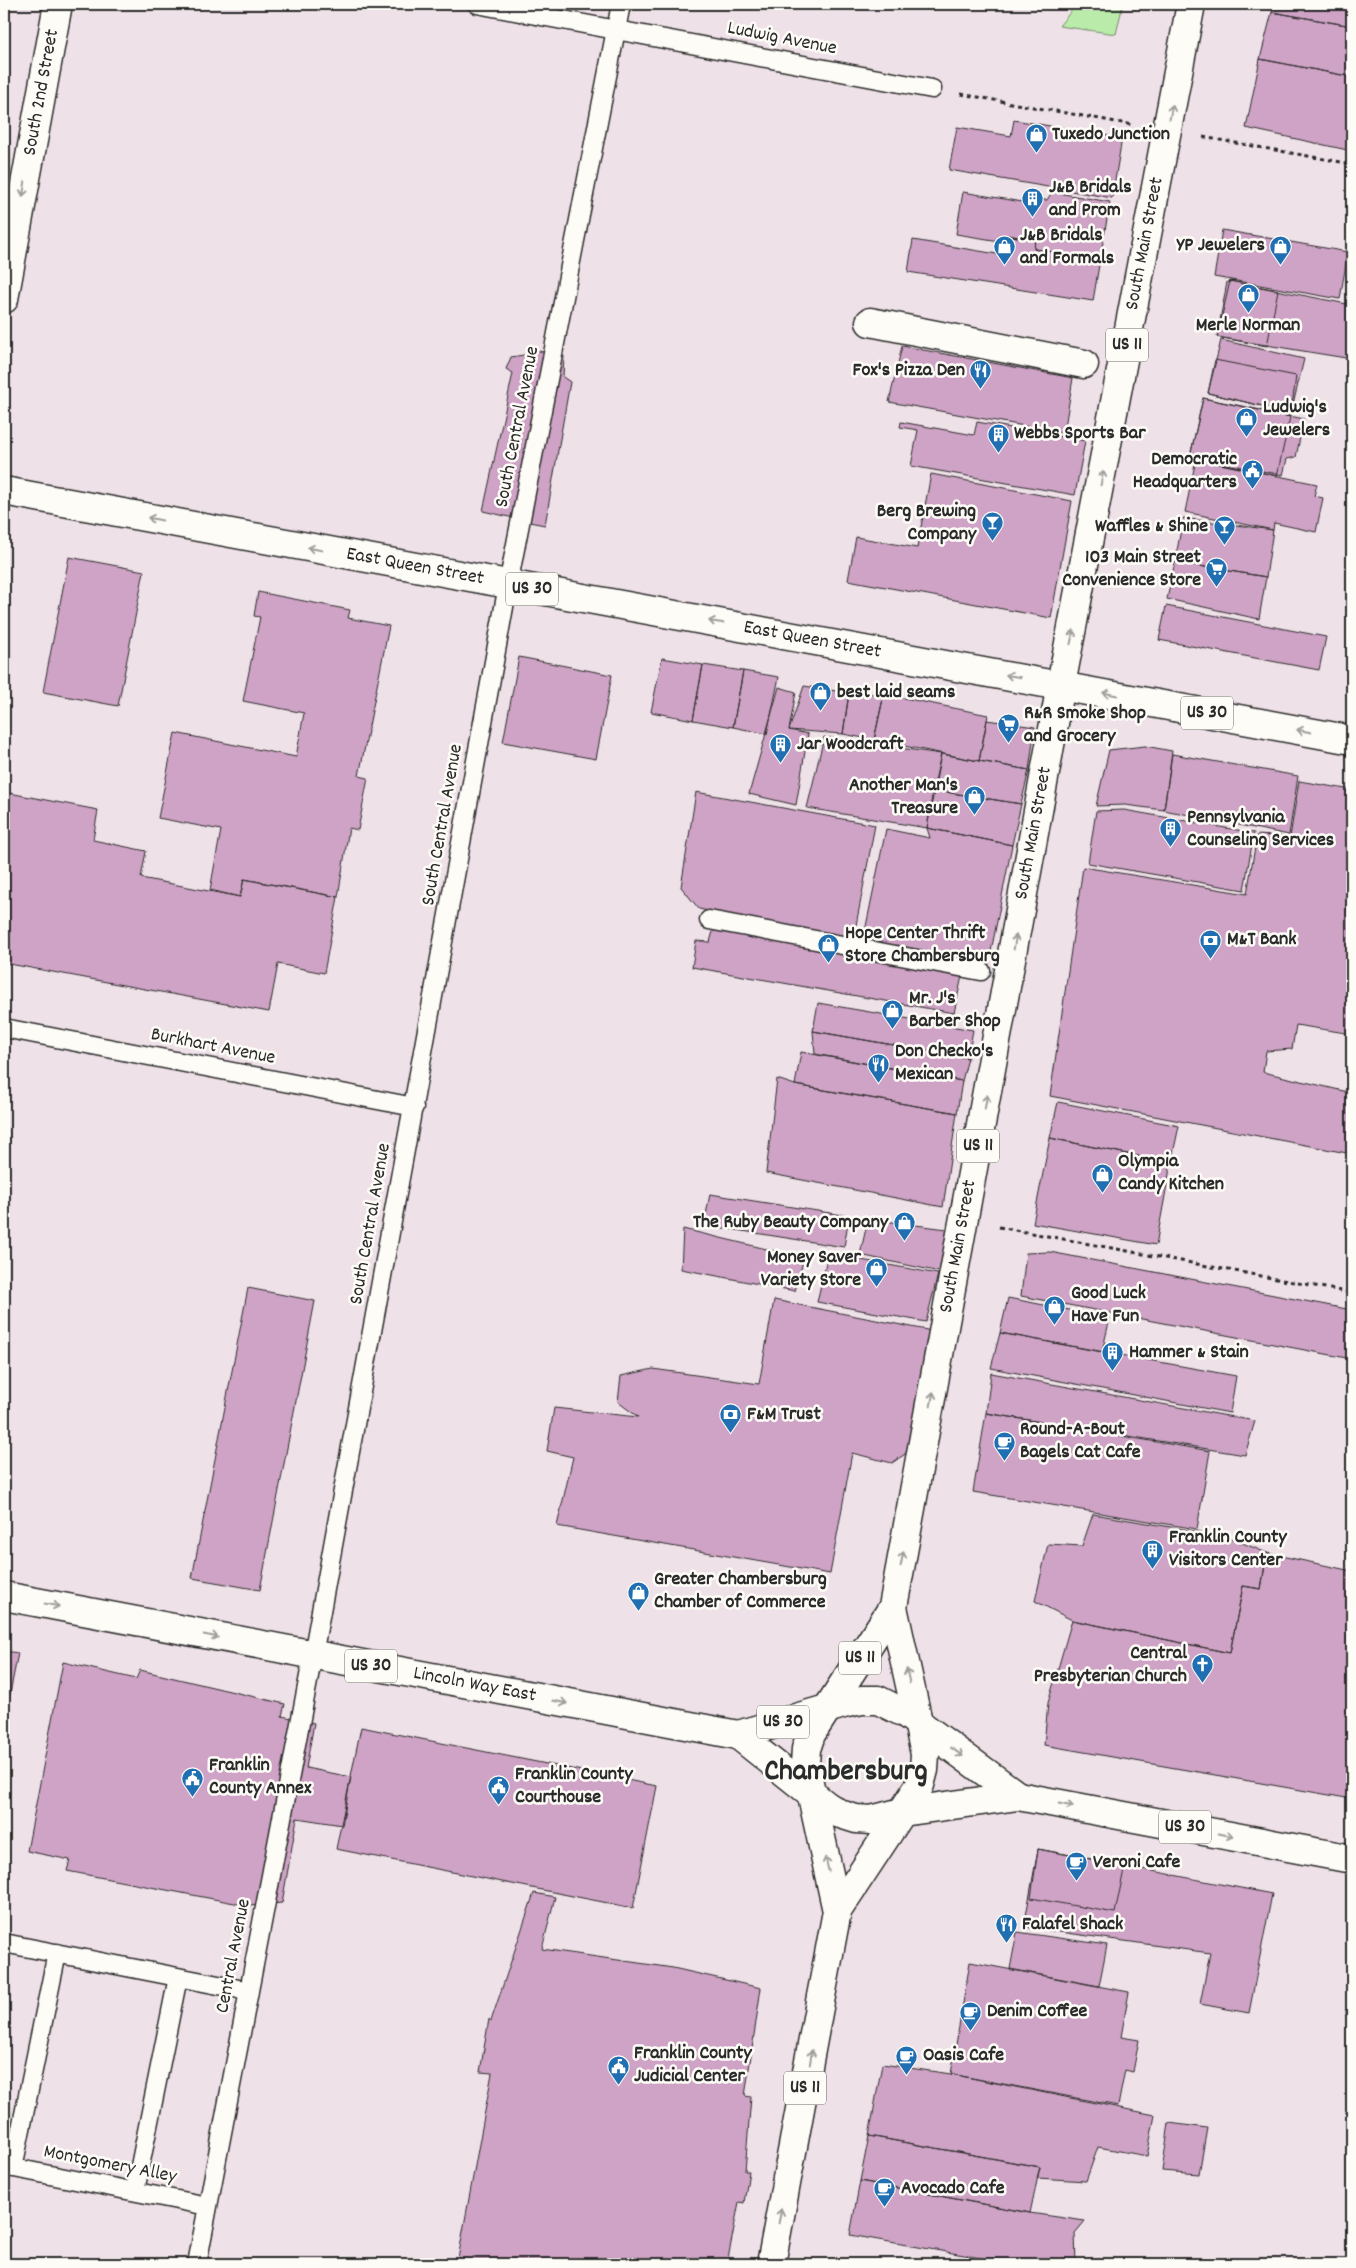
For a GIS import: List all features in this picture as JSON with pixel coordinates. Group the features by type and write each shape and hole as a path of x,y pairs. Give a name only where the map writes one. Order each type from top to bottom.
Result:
{"main road":[{"name":"South 2nd Street","path":"4,299 58,4"},
{"name":"South Main Street","path":"827,1709 893,1607 965,1221 1061,685 1191,4"},
{"path":"870,322 1084,364"},
{"name":"East Queen Street","path":"4,491 1061,685"},
{"name":"US 30","path":"1061,685 1352,740"},
{"name":"Lincoln Way East","path":"4,1596 738,1735 827,1709"},
{"name":"South Main Street","path":"893,1607 918,1723"},
{"name":"US 30","path":"827,1709 862,1700 878,1700 906,1714 1018,1796"},
{"name":"US 11","path":"771,2264 836,1911 805,1764 806,1749 811,1734 827,1709"},
{"name":"US 11","path":"836,1911 920,1785 924,1770 925,1754 918,1723"},
{"name":"Lincoln Way East","path":"738,1735 812,1793"},
{"name":"US 30","path":"812,1793 840,1814 856,1819 871,1820 902,1812 1018,1796 1352,1859"}],"lane":[{"name":"Ludwig Avenue","path":"476,4 932,89"},
{"name":"South Central Avenue","path":"313,1655 508,585 621,4"},
{"path":"709,920 981,970"},
{"name":"Burkhart Avenue","path":"4,1028 414,1107"},
{"name":"Central Avenue","path":"197,2264 313,1655"},
{"path":"4,1943 249,1991"},
{"path":"8,2167 57,1953"},
{"path":"134,2191 178,1977"},
{"name":"Montgomery Alley","path":"8,2167 208,2206"}],"path":[{"path":"965,1221 1352,1293"}],"green space":[{"path":"1077,4 1123,4 1116,34 1059,26"}],"building":[{"path":"1274,4 1352,4 1352,26 1272,12"},
{"path":"1272,12 1352,26 1352,77 1260,59"},
{"path":"1260,59 1352,77 1352,151 1246,128"},
{"name":"Tuxedo Junction","path":"1014,120 1122,138 1112,198 949,170 957,127 1011,136"},
{"name":"J&B Bridals and Prom","path":"963,192 1028,203 1032,200 1047,200 1052,192 1110,202 1100,259 1034,249 1035,240 1007,235 1006,242 956,234"},
{"name":"YP Jewelers","path":"1222,230 1348,252 1340,299 1214,277"},
{"name":"J&B Bridals and Formals","path":"1007,235 1035,240 1034,249 1100,259 1093,301 908,272 913,240 1003,255"},
{"name":"Merle Norman","path":"1230,281 1278,290 1267,346 1217,337"},
{"path":"1230,281 1352,305 1352,359 1217,337 1227,282"},
{"path":"1221,340 1304,359 1291,413 1208,393"},
{"name":"Fox's Pizza Den","path":"902,346 1073,378 1064,433 889,402"},
{"path":"532,349 550,354 518,519 483,511 513,373 506,369 511,357 530,354"},
{"path":"564,356 563,377 570,382 545,525 524,521 555,357"},
{"path":"1215,360 1296,376 1291,413 1208,393"},
{"name":"Ludwig's Jewelers","path":"1203,398 1304,419 1296,457 1287,459 1283,475 1190,457"},
{"name":"Ludwig's Jewelers","path":"1203,398 1290,417 1277,476 1190,457"},
{"name":"Webbs Sports Bar","path":"901,422 974,435 977,422 1085,441 1075,495 911,466 918,430 900,427"},
{"name":"Democratic Headquarters","path":"1196,459 1317,484 1314,496 1323,498 1316,532 1274,523 1273,530 1185,512"},
{"name":"Berg Brewing Company","path":"931,474 1072,501 1051,618 848,580 856,537 917,548"},
{"name":"Waffles & Shine","path":"1183,518 1273,530 1266,577 1175,562"},
{"path":"69,557 144,571 118,706 43,692"},
{"name":"103 Main Street Convenience Store","path":"1175,562 1266,577 1259,619 1167,599"},
{"path":"258,592 350,610 348,618 389,626 359,776 368,778 358,830 349,828 338,897 244,879 240,897 210,890 221,830 158,818 175,733 296,757 304,713 243,701 260,617 254,616"},
{"path":"1166,606 1326,637 1319,670 1159,640"},
{"path":"519,657 612,675 596,759 503,742"},
{"path":"662,658 703,665 693,720 651,712"},
{"path":"703,665 743,671 733,727 693,720"},
{"path":"743,671 779,677 767,734 733,727"},
{"name":"best laid seams","path":"804,686 849,693 843,734 789,730"},
{"name":"Jar Woodcraft","path":"779,687 796,692 789,730 808,734 796,805 749,794"},
{"path":"849,693 884,694 874,740 843,734"},
{"path":"884,694 988,715 979,761 874,740"},
{"name":"R&R Smoke Shop and Grocery","path":"987,720 1035,727 1029,770 979,761"},
{"path":"824,737 941,754 927,828 807,808"},
{"path":"1145,746 1172,751 1164,810 1125,805 1096,806 1109,750"},
{"path":"941,754 1029,770 1021,804 933,790"},
{"path":"1172,754 1298,776 1289,835 1164,810"},
{"name":"M&T Bank","path":"1299,781 1352,790 1352,1034 1296,1025 1292,1049 1266,1051 1263,1072 1352,1093 1352,1154 1050,1096 1083,867 1247,894 1257,835 1290,837"},
{"name":"Another Man's Treasure","path":"933,790 1021,804 1012,845 927,828"},
{"path":"4,792 98,810 93,840 146,851 141,878 240,897 244,879 338,897 324,973 278,964 269,1012 4,963"},
{"path":"696,792 875,825 853,941 699,909 681,887"},
{"name":"Pennsylvania Counseling Services","path":"1124,810 1254,833 1244,890 1088,863 1096,811"},
{"path":"927,828 1012,845 988,967 863,941 886,829 930,838"},
{"name":"Hope Center Thrift Store Chambersburg","path":"717,917 965,962 954,1013 692,967 696,941 710,942"},
{"name":"Mr. J's Barber Shop","path":"818,1003 973,1030 968,1058 813,1031"},
{"path":"813,1031 968,1058 962,1081 815,1054"},
{"name":"Don Checko's Mexican","path":"801,1052 962,1081 957,1113 795,1085"},
{"path":"777,1079 795,1085 957,1113 943,1207 766,1173"},
{"path":"1058,1102 1179,1126 1171,1163 1050,1138"},
{"name":"Olympia Candy Kitchen","path":"1050,1138 1171,1163 1156,1245 1033,1223"},
{"path":"710,1194 849,1216 844,1247 704,1225"},
{"name":"The Ruby Beauty Company","path":"868,1219 947,1229 940,1272 860,1255"},
{"path":"683,1229 804,1258 795,1291 681,1269"},
{"path":"1050,1252 1352,1310 1352,1359 1021,1296 1026,1253"},
{"name":"Money Saver Variety Store","path":"828,1254 938,1274 926,1322 817,1302"},
{"path":"248,1288 315,1301 260,1590 192,1578"},
{"name":"Good Luck Have Fun","path":"1008,1298 1110,1318 1102,1352 1000,1333"},
{"name":"F&M Trust","path":"774,1300 932,1331 908,1452 892,1463 852,1453 830,1574 557,1526 573,1457 547,1451 554,1408 638,1417 618,1402 621,1376 653,1369 759,1384"},
{"name":"Hammer & Stain","path":"1000,1333 1236,1376 1230,1413 991,1368"},
{"path":"991,1373 1255,1421 1245,1455 986,1413"},
{"path":"986,1413 1210,1451 1197,1529 973,1492"},
{"name":"Franklin County Visitors Center","path":"1093,1514 1225,1536 1267,1553 1261,1589 1243,1586 1230,1653 1072,1620 1035,1601 1048,1544 1082,1546"},
{"name":"Central Presbyterian Church","path":"1267,1553 1352,1571 1352,1799 1044,1745 1048,1703 1072,1620 1230,1653 1243,1586 1261,1589"},
{"path":"4,1651 18,1653 5,1719 4,1719"},
{"name":"Franklin County Annex","path":"63,1662 136,1679 140,1670 285,1704 282,1716 314,1723 306,1768 351,1777 342,1825 297,1818 282,1903 250,1906 67,1871 70,1860 27,1851"},
{"name":"Franklin County Courthouse","path":"361,1727 657,1786 633,1908 336,1849"},
{"path":"1038,1849 1272,1894 1249,2013 1200,2004 1210,1953 1024,1927"},
{"name":"Veroni Cafe","path":"1038,1849 1125,1865 1115,1913 1031,1898"},
{"name":"Franklin County Judicial Center","path":"534,1893 555,1897 542,1949 673,1968 761,1988 745,2096 751,2097 745,2171 749,2171 744,2203 739,2202 727,2264 457,2264 492,2073 480,2072 489,2019 491,2021"},
{"path":"1017,1932 1107,1945 1099,1986 1010,1969"},
{"path":"970,1962 1129,1992 1121,2037 1139,2040 1133,2072 1125,2070 1118,2106 951,2074"},
{"path":"882,2064 951,2074 1155,2115 1147,2156 1098,2147 1086,2181 1037,2178 1040,2167 869,2136"},
{"path":"1169,2123 1207,2128 1199,2174 1162,2171"},
{"path":"869,2136 1040,2167 1030,2213 860,2181"},
{"path":"860,2181 1030,2213 1085,2221 1075,2233 1076,2264 1015,2264 850,2235"}],"place":[{"name":"Tuxedo Junction","path":"1036,154"},
{"name":"J&B Bridals and Prom","path":"1033,218"},
{"name":"YP Jewelers","path":"1281,265"},
{"name":"J&B Bridals and Formals","path":"1004,266"},
{"name":"Merle Norman","path":"1248,313"},
{"name":"Fox's Pizza Den","path":"981,390"},
{"name":"Ludwig's Jewelers","path":"1247,438"},
{"name":"Webbs Sports Bar","path":"998,453"},
{"name":"Democratic Headquarters","path":"1253,490"},
{"name":"Berg Brewing Company","path":"992,542"},
{"name":"Waffles & Shine","path":"1224,546"},
{"name":"103 Main Street Convenience Store","path":"1217,588"},
{"name":"best laid seams","path":"821,712"},
{"name":"R&R Smoke Shop and Grocery","path":"1008,744"},
{"name":"Jar Woodcraft","path":"781,764"},
{"name":"Another Man's Treasure","path":"974,816"},
{"name":"Pennsylvania Counseling Services","path":"1171,848"},
{"name":"M&T Bank","path":"1211,959"},
{"name":"Hope Center Thrift Store Chambersburg","path":"829,964"},
{"name":"Mr. J's Barber Shop","path":"893,1030"},
{"name":"Don Checko's Mexican","path":"879,1083"},
{"name":"Olympia Candy Kitchen","path":"1102,1193"},
{"name":"The Ruby Beauty Company","path":"904,1242"},
{"name":"Money Saver Variety Store","path":"877,1288"},
{"name":"Good Luck Have Fun","path":"1055,1325"},
{"name":"Hammer & Stain","path":"1113,1372"},
{"name":"F&M Trust","path":"731,1434"},
{"name":"Round-A-Bout Bagels Cat Cafe","path":"1004,1461"},
{"name":"Franklin County Visitors Center","path":"1153,1569"},
{"name":"Greater Chambersburg Chamber of Commerce","path":"638,1611"},
{"name":"Central Presbyterian Church","path":"1203,1684"},
{"name":"Franklin County Annex","path":"193,1797"},
{"name":"Franklin County Courthouse","path":"499,1806"},
{"name":"Veroni Cafe","path":"1077,1882"},
{"name":"Falafel Shack","path":"1006,1944"},
{"name":"Denim Coffee","path":"971,2031"},
{"name":"Oasis Cafe","path":"907,2075"},
{"name":"Franklin County Judicial Center","path":"618,2085"},
{"name":"Avocado Cafe","path":"885,2208"}],"district":[{"name":"Chambersburg","path":"846,1773"}]}
